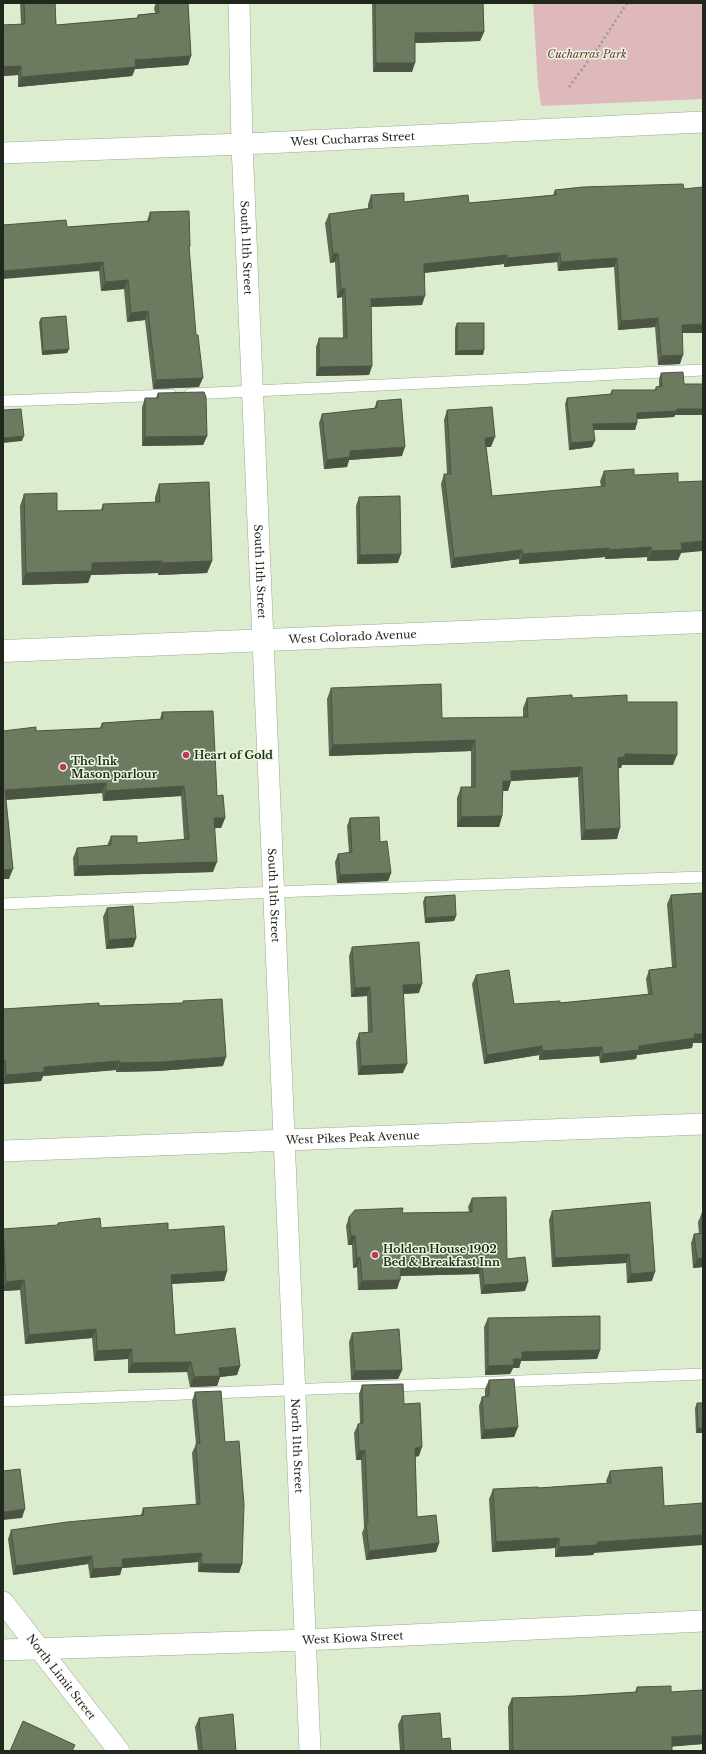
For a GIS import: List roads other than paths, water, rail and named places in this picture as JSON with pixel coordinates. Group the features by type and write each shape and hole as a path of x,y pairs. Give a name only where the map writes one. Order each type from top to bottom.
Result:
{"main road":[{"name":"West Colorado Avenue","path":"3,651 703,622"}],"street":[{"name":"South 11th Street","path":"239,3 242,144 284,1140"},
{"name":"West Cucharras Street","path":"3,153 242,144 703,122"},
{"name":"West Pikes Peak Avenue","path":"3,1151 703,1124"},
{"name":"North 11th Street","path":"284,1140 296,1391 310,1751"},
{"name":"North Limit Street","path":"3,1602 119,1751"},
{"name":"West Kiowa Street","path":"3,1650 305,1640 703,1620"}],"lane":[{"path":"3,401 252,392 703,370"},
{"path":"3,904 274,892 703,877"},
{"path":"3,1401 296,1391 703,1374"}],"place":[{"name":"Heart of Gold","path":"186,755"},
{"name":"The Ink Mason parlour","path":"63,767"},
{"name":"Holden House 1902 Bed & Breakfast Inn","path":"375,1255"}],"park label":[{"name":"Cucharras Park","path":"587,54"}]}
